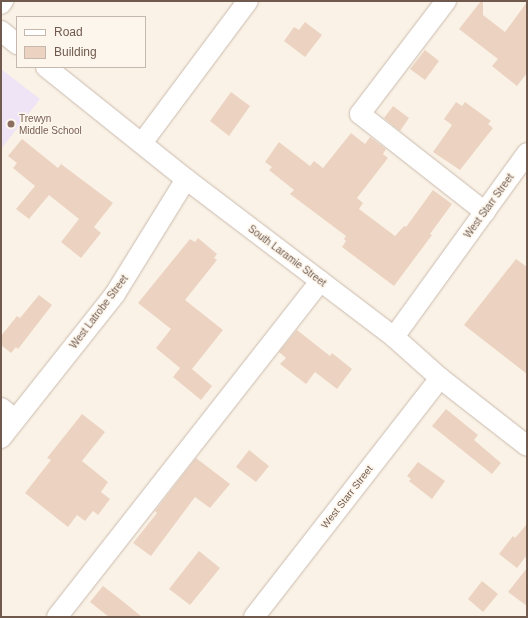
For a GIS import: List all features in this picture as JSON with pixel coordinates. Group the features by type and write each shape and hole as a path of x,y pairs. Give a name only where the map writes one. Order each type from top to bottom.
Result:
{"street":[{"path":"142,142 248,1"},
{"path":"446,1 360,114 485,212"},
{"path":"1,32 16,43"},
{"name":"South Laramie Street","path":"47,68 142,142 186,179 394,337 440,378 527,446"},
{"name":"West Starr Street","path":"394,337 527,153"},
{"name":"West Latrobe Street","path":"1,438 8,413 115,294 186,179"},
{"path":"57,617 320,281"},
{"name":"West Starr Street","path":"254,617 440,378"}],"shaded area":[{"name":"Trewyn Middle School","path":"1,69 40,99 1,149"}],"building":[{"path":"481,1 483,1 483,15 505,32 527,2 527,73 517,86 492,66 498,59 459,29"},
{"path":"305,22 322,35 305,57 284,41 294,27 299,30"},
{"path":"425,50 439,61 425,80 410,69"},
{"path":"231,92 250,106 229,136 210,121"},
{"path":"456,102 462,106 465,102 491,121 488,124 493,128 460,170 433,152 452,125 444,119"},
{"path":"393,106 409,118 400,131 384,118"},
{"path":"351,133 365,144 370,137 386,149 383,154 388,158 357,198 363,203 359,209 395,236 404,226 406,227 433,190 452,204 430,234 432,235 394,286 342,247 346,241 344,239 346,236 290,194 294,190 269,170 272,167 265,162 279,142 310,166 314,161 323,168"},
{"path":"22,139 58,168 61,164 113,203 94,227 101,233 81,258 61,242 79,219 49,195 29,219 16,209 35,186 13,168 17,163 8,156"},
{"path":"198,238 217,254 214,258 217,260 185,300 223,330 192,369 212,386 201,400 173,377 180,368 156,348 171,329 138,303 190,239 195,242"},
{"path":"516,259 527,267 527,374 464,325"},
{"path":"39,295 52,305 18,349 16,347 11,353 1,345 1,336 17,316 20,318"},
{"path":"297,330 330,356 332,353 352,369 337,389 315,372 306,384 280,364 286,358 279,352"},
{"path":"446,409 478,435 474,440 501,463 492,474 432,426"},
{"path":"82,414 105,432 82,461 108,482 101,492 110,499 98,515 93,511 85,521 77,515 68,527 25,493 51,460 47,458"},
{"path":"249,450 269,466 256,482 236,467"},
{"path":"196,458 230,484 210,508 195,497 151,556 133,543 157,513 155,511"},
{"path":"418,462 445,481 432,499 409,481 411,479 407,476"},
{"path":"527,524 527,555 517,568 499,554 513,536 515,538"},
{"path":"199,551 220,568 190,605 169,589"},
{"path":"527,568 527,606 508,592"},
{"path":"482,581 498,594 483,612 468,599"},
{"path":"103,586 142,617 109,617 90,602"}],"place":[{"name":"Trewyn Middle School","path":"11,124"}]}
